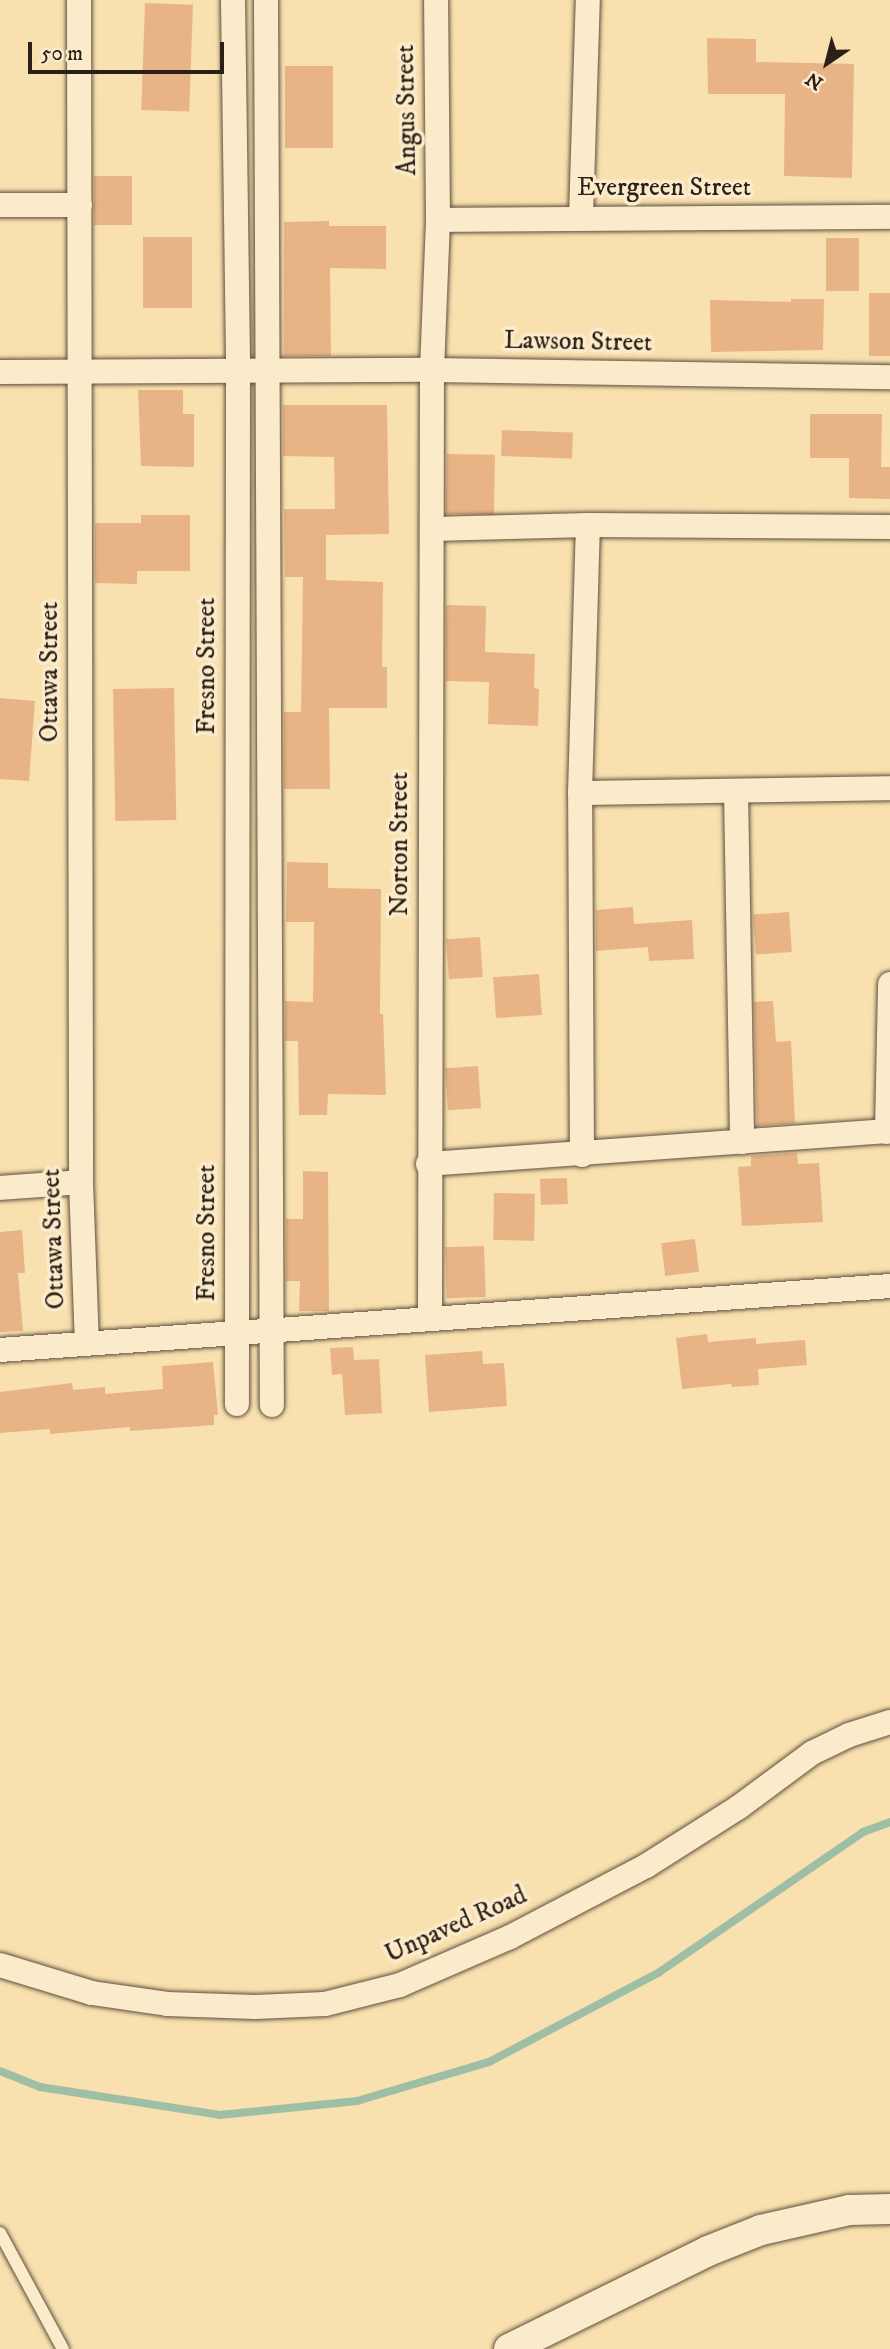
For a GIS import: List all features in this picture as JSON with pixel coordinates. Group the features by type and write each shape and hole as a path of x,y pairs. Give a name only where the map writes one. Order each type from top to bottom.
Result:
{"street":[{"name":"Ottawa Street","path":"79,0 81,1182 87,1343"},
{"name":"Fresno Street","path":"233,0 237,373 237,1404"},
{"path":"266,0 265,372 272,1405"},
{"name":"Angus Street","path":"432,370 438,220 436,0"},
{"path":"581,217 588,0"},
{"path":"0,205 80,205"},
{"name":"Evergreen Street","path":"438,220 890,217"},
{"name":"Lawson Street","path":"0,372 432,370 890,377"},
{"name":"Norton Street","path":"430,1319 428,1164 432,370"},
{"path":"582,1155 580,793 588,525"},
{"path":"432,529 588,525 890,527"},
{"path":"580,793 890,788"},
{"path":"736,791 742,1142"},
{"path":"428,1164 888,1131 890,984"},
{"path":"0,1188 81,1182"},
{"path":"0,1350 890,1286"},
{"name":"Unpaved Road","path":"0,1965 92,1993 167,2004 255,2007 325,2004 400,1985 510,1937 646,1866 739,1807 812,1753 849,1735 890,1722"},
{"path":"509,2349 708,2251 761,2230 849,2210 890,2209"}],"lane":[{"path":"0,2233 63,2349"}],"building":[{"path":"145,3 193,5 189,112 141,110"},
{"path":"707,38 756,39 756,62 854,64 852,178 784,176 785,94 708,94"},
{"path":"285,66 333,66 333,148 285,148"},
{"path":"94,176 132,176 132,225 94,225"},
{"path":"329,221 329,226 386,226 386,269 330,268 331,356 284,356 284,222"},
{"path":"143,237 192,237 192,308 143,308"},
{"path":"826,238 859,238 859,291 826,291"},
{"path":"869,293 890,293 890,356 869,356"},
{"path":"791,299 824,299 823,350 711,352 710,300 791,302"},
{"path":"138,390 183,390 183,414 194,414 194,467 141,466"},
{"path":"283,405 387,405 389,534 326,535 326,580 383,582 382,667 387,667 387,708 329,708 330,789 284,789 284,712 301,712 303,577 285,577 284,509 335,509 334,457 283,456"},
{"path":"810,414 882,414 881,467 890,467 890,499 849,498 849,458 810,458"},
{"path":"502,430 573,432 572,458 501,456"},
{"path":"447,454 495,455 494,515 446,514"},
{"path":"141,515 190,515 190,571 137,571 137,584 95,583 95,523 141,523"},
{"path":"446,605 486,606 485,652 535,654 534,688 539,689 538,726 488,724 489,682 446,681"},
{"path":"174,688 176,820 115,821 113,689"},
{"path":"0,698 35,701 29,781 0,779"},
{"path":"287,862 328,863 328,888 381,889 380,1014 383,1014 386,1095 328,1094 327,1115 299,1115 298,1041 285,1041 285,1001 313,1002 314,922 286,922"},
{"path":"633,907 634,924 692,920 694,959 649,961 648,947 596,951 596,910"},
{"path":"789,912 792,952 756,954 753,915"},
{"path":"480,937 483,977 449,979 446,939"},
{"path":"539,974 542,1015 496,1018 493,977"},
{"path":"773,1001 776,1042 791,1041 795,1123 757,1126 754,1002"},
{"path":"478,1066 481,1108 448,1110 445,1068"},
{"path":"797,1153 798,1164 819,1163 823,1222 742,1226 738,1167 751,1166 751,1156"},
{"path":"303,1171 328,1172 329,1311 299,1311 300,1281 286,1281 286,1219 303,1219"},
{"path":"567,1178 568,1204 541,1205 540,1179"},
{"path":"494,1193 535,1194 534,1241 493,1240"},
{"path":"22,1230 25,1273 18,1273 23,1331 0,1332 0,1232"},
{"path":"695,1239 699,1272 665,1276 661,1243"},
{"path":"484,1246 486,1297 447,1298 445,1247"},
{"path":"707,1334 708,1342 756,1338 756,1344 805,1340 807,1365 758,1369 759,1385 732,1387 731,1384 682,1389 676,1338"},
{"path":"353,1347 354,1360 379,1359 382,1413 345,1415 342,1374 332,1375 330,1348"},
{"path":"482,1351 483,1364 504,1363 507,1406 429,1412 425,1355"},
{"path":"213,1362 218,1415 214,1415 214,1425 130,1431 130,1427 50,1434 50,1429 0,1433 0,1392 72,1383 73,1390 105,1387 105,1394 163,1389 162,1366"}],"waterway":[{"path":"0,2071 40,2087 220,2115 357,2101 489,2062 658,1973 863,1832 890,1822"}]}
